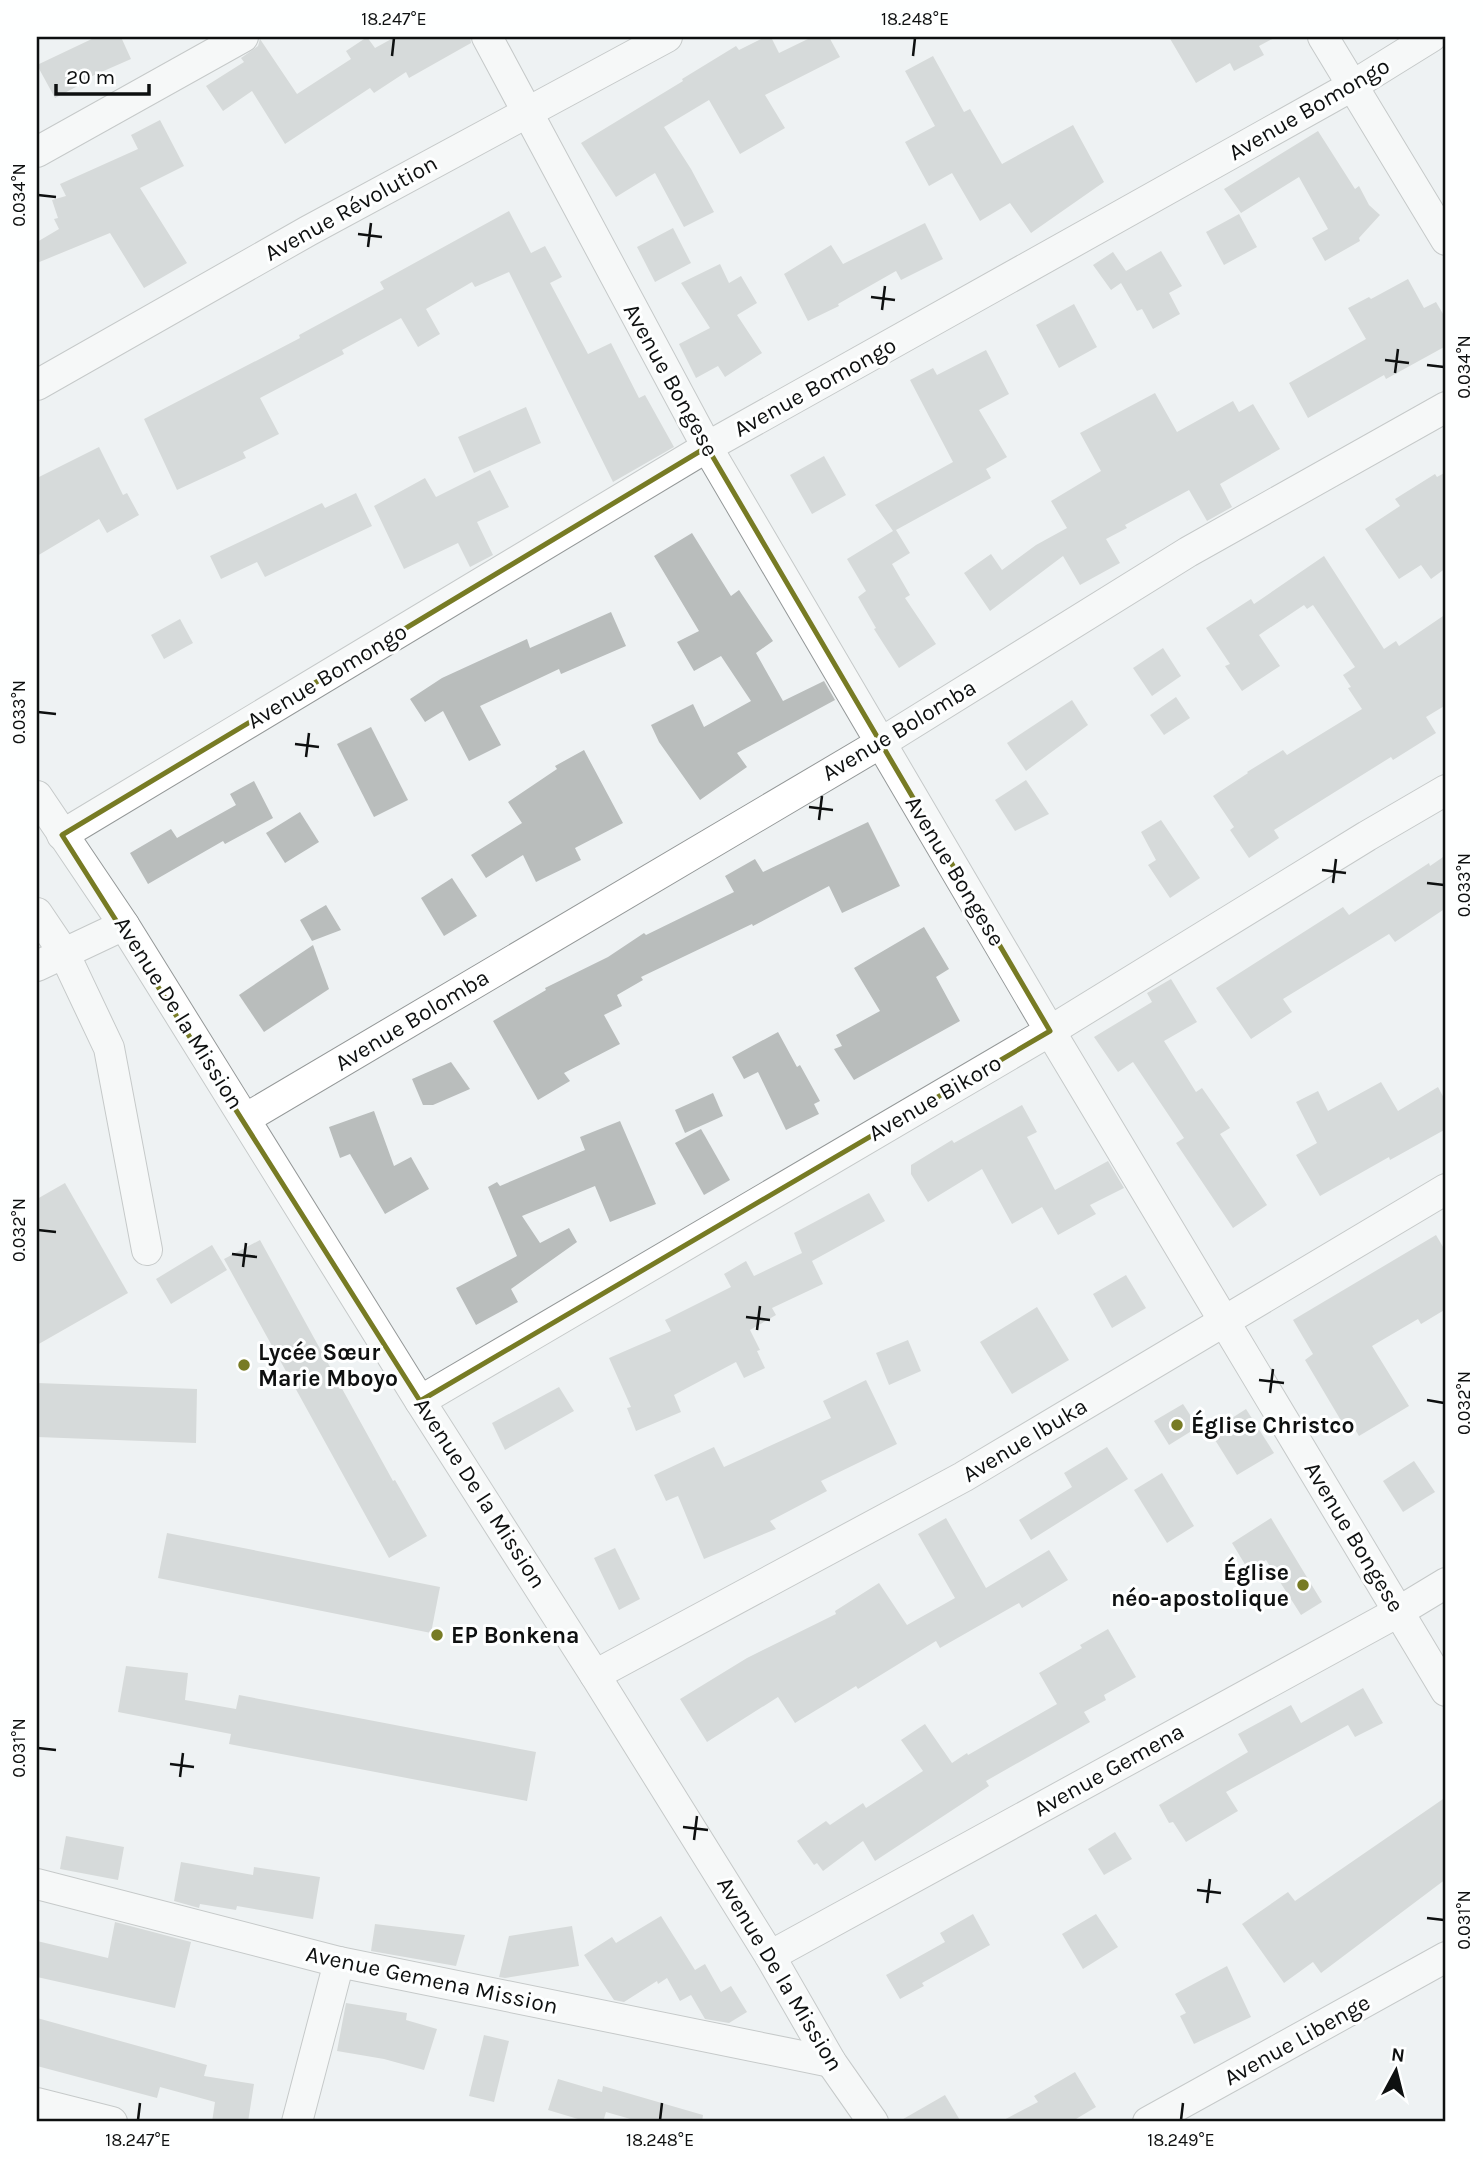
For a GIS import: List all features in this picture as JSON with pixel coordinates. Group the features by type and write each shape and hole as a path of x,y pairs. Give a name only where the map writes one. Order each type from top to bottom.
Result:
{"street":[{"path":"37,152 243,37"},
{"name":"Avenue Bongese","path":"487,37 706,447 879,744 1446,1692"},
{"name":"Avenue Révolution","path":"37,385 308,231 667,37"},
{"path":"1323,37 1446,240"},
{"name":"Avenue Bomongo","path":"62,835 706,447 1352,86 1431,37"},
{"name":"Avenue Bolomba","path":"245,1119 879,744 1188,552 1446,407"},
{"name":"Avenue Bikoro","path":"420,1401 1050,1031 1446,790"},
{"name":"Avenue De la Mission","path":"37,796 124,925 420,1401 771,1955 831,2062 873,2122"},
{"path":"37,913 64,954 108,1048 147,1250"},
{"path":"37,966 124,925"},
{"name":"Avenue Ibuka","path":"596,1675 963,1478 1446,1189"},
{"name":"Avenue Gemena","path":"771,1955 1398,1612 1446,1583"},
{"name":"Avenue Gemena Mission","path":"37,1884 339,1962 831,2062"},
{"name":"Avenue Libenge","path":"1148,2122 1446,1957"},
{"path":"297,2122 339,1962"},
{"path":"37,2103 112,2122"}],"highlighted area":[{"path":"707,447 1050,1031 420,1401 62,835"}],"building":[{"path":"96,37 121,37 131,59 90,77 91,79 55,98 37,65"},
{"path":"367,37 375,48 395,37 470,37 471,43 409,78 406,72 374,93 370,88 285,144 252,91 223,111 206,86 244,62 241,58 258,46 260,39 297,94 351,59 346,51"},
{"path":"765,37 771,37 779,53 812,37 829,37 840,57 765,95 785,128 740,154 709,100 664,127 714,212 684,227 655,173 616,197 581,143 736,46 739,50"},
{"path":"1169,37 1276,37 1259,46 1264,55 1234,71 1230,63 1196,83"},
{"path":"933,56 964,112 970,109 1002,164 1073,125 1104,182 1031,233 1010,203 980,221 952,173 929,186 905,142 935,126 905,71"},
{"path":"160,120 184,166 140,188 187,263 144,288 110,233 37,263 37,242 59,229 54,219 58,218 52,200 66,196 60,184 138,149 131,135"},
{"path":"1318,131 1355,189 1359,186 1369,205 1380,215 1359,238 1360,241 1325,261 1312,238 1328,229 1299,177 1241,213 1224,189"},
{"path":"509,211 531,253 545,246 562,277 550,283 588,354 611,343 639,398 645,395 674,447 613,482 509,272 475,287 472,282 426,309 440,334 418,347 401,318 342,350 344,354 260,398 279,434 243,452 246,458 177,490 144,419 300,338 299,335 384,289 380,282"},
{"path":"1239,214 1257,247 1224,265 1206,232"},
{"path":"925,223 943,259 901,280 896,271 838,304 839,306 808,321 784,274 831,245 843,264"},
{"path":"673,228 691,263 655,282 637,247"},
{"path":"1161,251 1182,286 1169,293 1180,314 1153,329 1142,309 1137,311 1121,283 1111,290 1093,265 1113,252 1126,271"},
{"path":"720,264 729,283 741,276 757,303 737,315 762,353 725,377 718,366 696,378 679,344 710,328 681,283"},
{"path":"1408,279 1424,308 1436,302 1446,319 1446,346 1386,379 1384,375 1308,418 1289,383 1366,339 1348,308"},
{"path":"1074,304 1097,347 1059,368 1036,325"},
{"path":"986,350 1009,394 979,410 1007,457 986,469 991,478 896,530 910,553 892,564 910,595 905,598 936,644 899,668 874,629 876,628 858,597 866,591 847,559 893,531 875,505 953,462 910,380 933,368 937,375"},
{"path":"1155,393 1177,432 1233,401 1239,412 1253,404 1280,449 1220,484 1232,507 1207,521 1189,490 1125,525 1127,528 1106,539 1120,563 1080,585 1063,556 990,611 964,573 991,554 1002,570 1036,545 1067,528 1051,501 1101,471 1080,433"},
{"path":"526,407 541,443 474,473 458,437"},
{"path":"99,447 123,495 127,493 139,515 107,533 99,519 37,556 37,478"},
{"path":"824,456 846,495 812,514 790,475"},
{"path":"490,470 509,507 477,522 493,555 470,567 458,543 404,569 374,506 425,478 436,497"},
{"path":"1446,472 1446,568 1431,579 1421,565 1399,579 1365,529 1400,506 1395,499 1435,474 1437,477"},
{"path":"356,493 372,526 265,577 257,562 221,579 210,556 322,503 325,508"},
{"path":"692,533 731,596 739,590 773,641 756,653 783,701 824,681 835,700 737,753 747,767 700,800 659,742 651,725 693,704 704,727 751,701 721,656 694,671 677,642 699,631 654,556"},
{"path":"1324,556 1384,649 1396,641 1399,646 1446,614 1446,705 1426,717 1436,733 1393,760 1391,757 1274,830 1279,838 1249,858 1230,830 1234,827 1213,796 1283,750 1287,755 1362,709 1343,675 1355,667 1313,605 1307,609 1304,605 1259,635 1280,666 1242,691 1225,666 1230,664 1206,628 1251,599 1254,604"},
{"path":"611,612 626,646 561,674 559,669 480,706 501,745 469,761 443,711 425,722 410,699 442,678 527,639 530,648"},
{"path":"180,619 193,643 164,659 151,635"},
{"path":"1163,648 1181,676 1152,696 1133,668"},
{"path":"1176,697 1190,718 1164,735 1150,715"},
{"path":"1072,700 1088,725 1026,771 1007,743"},
{"path":"371,727 408,800 374,817 337,744"},
{"path":"584,750 623,823 575,848 581,860 536,882 523,855 486,878 471,855 522,823 508,802 557,769 555,766"},
{"path":"1026,780 1049,814 1015,831 995,800"},
{"path":"254,781 273,818 225,844 223,841 148,884 130,853 171,829 177,838 236,805 230,794"},
{"path":"300,812 319,842 285,863 266,833"},
{"path":"1161,820 1200,878 1170,898 1148,865 1156,860 1141,832"},
{"path":"868,822 900,886 842,913 829,886 753,926 752,924 641,977 643,980 617,995 622,1006 604,1015 620,1044 564,1073 570,1081 538,1100 493,1021 546,990 545,988 608,957 644,933 646,935 734,892 725,876 755,859 763,872"},
{"path":"1446,855 1446,908 1395,942 1389,934 1283,999 1292,1012 1251,1039 1216,988 1343,907 1349,915 1429,863 1430,866"},
{"path":"452,878 477,916 444,936 421,898"},
{"path":"326,905 341,930 312,941 300,920"},
{"path":"924,927 949,969 936,977 960,1021 854,1080 834,1049 842,1046 836,1035 880,1011 854,968"},
{"path":"313,945 329,989 264,1032 239,995"},
{"path":"1171,979 1197,1022 1164,1041 1196,1092 1202,1088 1230,1128 1220,1134 1267,1205 1233,1228 1176,1143 1184,1138 1133,1062 1118,1072 1094,1037 1152,1002 1147,993"},
{"path":"778,1032 820,1101 814,1104 819,1114 786,1130 758,1072 744,1079 732,1057"},
{"path":"451,1062 470,1089 433,1105 423,1105 412,1079"},
{"path":"1381,1082 1398,1111 1438,1087 1446,1102 1446,1129 1320,1196 1296,1155 1317,1143 1296,1102 1318,1091 1328,1111"},
{"path":"713,1093 723,1116 685,1133 675,1110"},
{"path":"1022,1105 1037,1132 1027,1137 1055,1190 1108,1161 1124,1188 1090,1205 1096,1214 1058,1235 1042,1207 1012,1224 982,1169 928,1202 911,1174 911,1165 952,1140 954,1143"},
{"path":"374,1111 394,1166 411,1157 429,1189 385,1214 350,1154 340,1158 329,1127"},
{"path":"620,1121 656,1204 610,1222 595,1186 522,1216 540,1243 569,1228 577,1242 511,1289 518,1302 476,1325 456,1288 517,1256 488,1187 497,1182 500,1186 585,1150 580,1137"},
{"path":"701,1129 730,1180 704,1195 675,1143"},
{"path":"65,1183 128,1293 37,1345 37,1199"},
{"path":"869,1193 885,1221 812,1261 823,1284 772,1308 776,1315 750,1330 765,1368 744,1378 736,1362 674,1395 681,1412 636,1431 627,1408 631,1407 609,1358 671,1331 665,1320 731,1287 724,1274 746,1261 754,1276 802,1253 794,1233"},
{"path":"1436,1235 1446,1252 1446,1309 1421,1324 1418,1319 1372,1346 1409,1406 1359,1436 1356,1431 1349,1434 1305,1360 1313,1354 1293,1320"},
{"path":"260,1240 393,1481 395,1480 427,1536 389,1558 224,1259"},
{"path":"212,1245 227,1270 171,1304 156,1279"},
{"path":"1126,1275 1146,1308 1112,1328 1093,1294"},
{"path":"1037,1307 1069,1360 1012,1394 980,1342"},
{"path":"908,1340 921,1371 889,1385 876,1353"},
{"path":"866,1380 897,1444 821,1481 827,1491 770,1521 776,1529 704,1559 678,1496 666,1501 654,1475 714,1447 724,1467 831,1418 823,1401"},
{"path":"37,1383 197,1389 196,1443 37,1437"},
{"path":"559,1387 574,1411 505,1450 492,1423"},
{"path":"1183,1404 1198,1427 1169,1445 1154,1421"},
{"path":"1246,1409 1274,1453 1237,1475 1210,1432"},
{"path":"1107,1447 1128,1479 1031,1540 1019,1520 1072,1487 1064,1473"},
{"path":"1414,1461 1435,1492 1403,1512 1383,1481"},
{"path":"1162,1473 1194,1526 1167,1543 1134,1490"},
{"path":"946,1518 986,1588 1049,1550 1068,1580 1022,1608 1019,1603 940,1648 936,1641 858,1689 856,1686 795,1723 778,1697 707,1742 680,1699 747,1658 836,1614 835,1611 879,1583 907,1625 955,1598 918,1534"},
{"path":"1271,1518 1322,1602 1301,1615 1266,1560 1249,1571 1232,1543"},
{"path":"167,1533 440,1587 431,1633 158,1578"},
{"path":"615,1548 640,1599 619,1610 594,1558"},
{"path":"1108,1629 1136,1677 1104,1695 1106,1700 1084,1712 1090,1722 986,1781 989,1786 875,1861 863,1841 823,1871 817,1863 814,1865 797,1841 826,1821 830,1825 863,1803 866,1808 923,1771 901,1740 925,1724 952,1763 967,1753 968,1755 1057,1704 1039,1673"},
{"path":"126,1666 188,1673 185,1700 236,1709 239,1695 536,1752 527,1801 229,1744 231,1734 118,1712"},
{"path":"1363,1688 1383,1723 1355,1737 1348,1725 1226,1792 1238,1811 1186,1842 1173,1822 1169,1823 1159,1805 1248,1752 1238,1734 1291,1705 1301,1723"},
{"path":"1446,1797 1446,1879 1321,1973 1313,1962 1284,1983 1242,1924 1288,1892 1295,1901"},
{"path":"1115,1832 1132,1859 1104,1875 1088,1849"},
{"path":"66,1836 124,1847 118,1880 60,1869"},
{"path":"181,1862 253,1875 254,1867 320,1877 313,1919 237,1906 236,1910 200,1904 199,1908 174,1901"},
{"path":"973,1914 990,1945 922,1983 924,1986 900,1999 886,1975 945,1942 940,1933"},
{"path":"1096,1914 1118,1947 1083,1969 1062,1934"},
{"path":"661,1916 695,1970 705,1964 721,1992 731,1986 747,2012 729,2023 705,2019 691,1995 680,2001 667,1978 658,1984 657,1981 624,2002 614,2000 584,1955 612,1937 616,1943"},
{"path":"115,1922 191,1942 175,2008 37,1977 37,1941 108,1958"},
{"path":"375,1924 465,1935 456,1966 371,1951"},
{"path":"572,1926 579,1966 499,1977 509,1936"},
{"path":"1227,1966 1251,2017 1194,2044 1180,2016 1186,2013 1175,1994"},
{"path":"346,2003 407,2013 406,2020 437,2029 424,2070 384,2059 337,2051"},
{"path":"37,2018 207,2065 204,2076 254,2084 248,2122 212,2122 215,2102 160,2087 157,2098 37,2066"},
{"path":"484,2035 509,2041 494,2102 469,2096"},
{"path":"1075,2072 1096,2107 1071,2122 1000,2122 1038,2102 1034,2096"},
{"path":"558,2079 602,2092 603,2086 703,2115 702,2122 641,2122 606,2112 603,2122 588,2122 548,2110"},
{"path":"945,2095 961,2122 898,2122"}],"place":[{"name":"Lycée Sœur Marie Mboyo","path":"244,1365"},
{"name":"Église Christco","path":"1177,1425"},
{"name":"Église néo-apostolique","path":"1303,1585"},
{"name":"EP Bonkena","path":"437,1635"}]}
